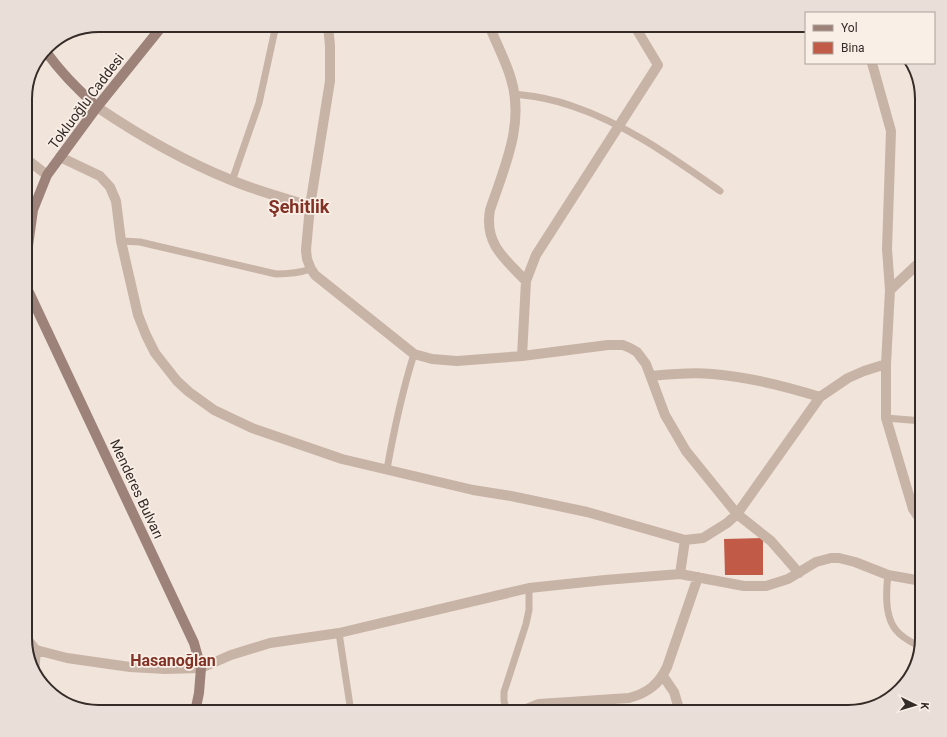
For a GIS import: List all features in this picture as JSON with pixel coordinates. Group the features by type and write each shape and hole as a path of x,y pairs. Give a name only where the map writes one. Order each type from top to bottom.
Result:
{"main road":[{"name":"Tokluoğlu Caddesi","path":"32,217 33,210 47,175 97,107 157,32"},
{"path":"49,55 74,86 97,107"},
{"name":"Menderes Bulvarı","path":"32,299 194,643 201,668 196,705"}],"street":[{"path":"329,32 330,81 310,206 306,250 307,259 311,269 321,281 414,354 432,359 457,361 522,356 608,345 623,345 637,352 646,364 666,415 686,451 737,514 771,542 799,573"},
{"path":"492,32 511,79 516,110 512,146 490,210 489,226 493,242 498,251 526,281"},
{"path":"522,356 526,281 530,266 542,244 658,65 638,32"},
{"path":"872,64 891,131 887,249 890,290 886,364 886,418 915,512"},
{"path":"97,107 162,148 197,165 232,180 310,206"},
{"path":"60,157 100,176 110,187 116,201 121,241 138,316 155,353 167,370 189,392 214,410 252,428 342,459 473,490 511,496 586,512 685,540 703,538 727,523 737,514 820,397 848,378 886,364"},
{"path":"32,163 47,175"},
{"path":"890,290 915,267"},
{"path":"651,376 692,373 731,376 790,388 820,397"},
{"path":"680,574 685,540"},
{"path":"33,646 36,650 83,660 130,667 165,669 201,668 231,655 270,643 339,633 529,588 680,574 755,587 776,584 799,573 816,562 839,558 855,562 888,575 915,580"},
{"path":"536,705 630,698 640,695 657,684 667,667 698,577"},
{"path":"35,658 36,650"},
{"path":"663,676 674,692 678,705"}],"lane":[{"path":"232,180 259,103 274,32"},
{"path":"514,94 545,98 571,105 595,114 663,150 720,191"},
{"path":"121,241 140,242 276,274 294,274 311,269"},
{"path":"388,469 393,433 401,398 414,354"},
{"path":"886,418 915,420"},
{"path":"888,575 886,589 887,603 895,630 915,644"},
{"path":"505,705 504,692 526,624 529,610 529,588"},
{"path":"339,633 350,705"}],"building":[{"path":"763,538 763,575 725,575 724,539"}],"district":[{"name":"Şehitlik","path":"299,207"},
{"name":"Hasanoğlan","path":"173,660"}]}
